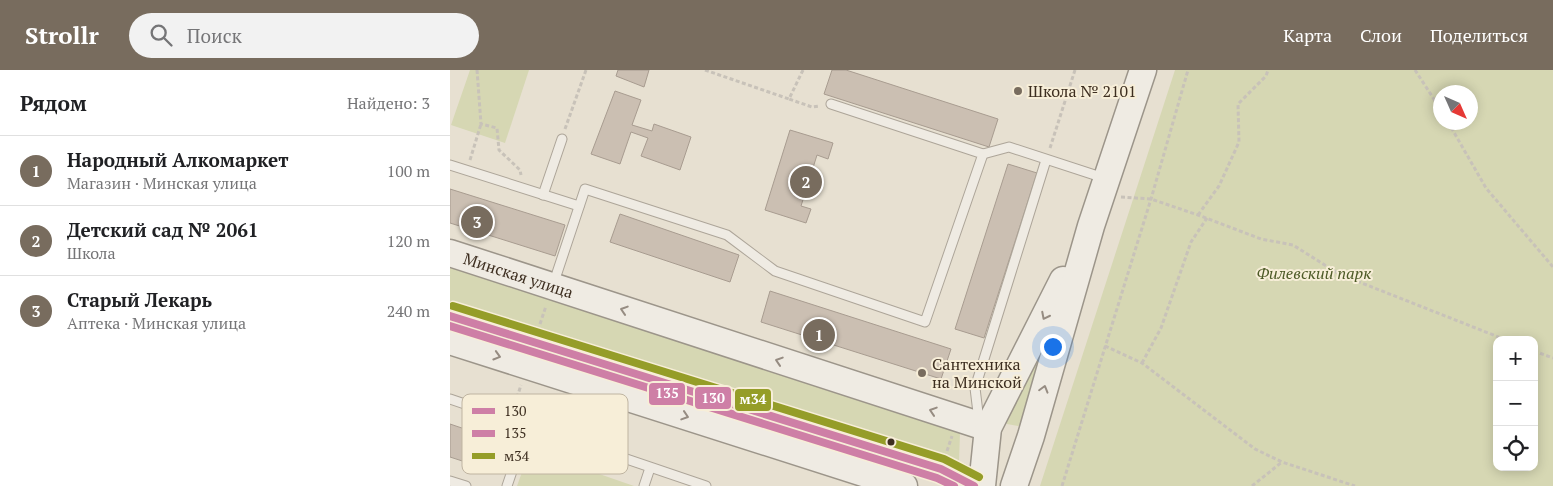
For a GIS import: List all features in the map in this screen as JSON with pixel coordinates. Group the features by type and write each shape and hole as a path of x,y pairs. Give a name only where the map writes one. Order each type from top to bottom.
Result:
{"street":[{"path":"1014,486 1031,436 1091,226 1143,70"},
{"path":"450,316 943,463 954,469 960,466 985,435 1091,226"},
{"name":"Минская улица","path":"450,253 553,286 985,435"},
{"path":"450,342 614,394"},
{"path":"628,398 904,486"},
{"path":"982,486 985,435"},
{"path":"993,486 1004,476 1031,436"},
{"path":"943,463 974,486"}],"lane":[{"path":"831,104 983,154 1009,147 1046,160 1103,189"},
{"path":"543,195 562,139"},
{"path":"553,286 584,189 727,235 775,271 925,322 983,154"},
{"path":"985,435 975,388 1045,180 1046,160"},
{"path":"450,165 579,206"},
{"path":"450,399 462,403"},
{"path":"628,460 706,486"},
{"path":"644,486 650,468"},
{"path":"507,486 511,474"},
{"path":"450,481 466,486"}],"path":[{"path":"467,170 481,124 477,70"},
{"path":"562,139 586,70"},
{"path":"705,70 812,107 831,104"},
{"path":"789,99 803,70"},
{"path":"1046,160 1075,70"},
{"path":"1062,486 1151,199 1188,70"},
{"path":"1198,214 1219,186 1240,142 1238,104 1266,76 1268,70"},
{"path":"1415,70 1433,99"},
{"path":"481,124 497,128 499,150 520,170 526,190"},
{"path":"1453,130 1486,188 1553,267"},
{"path":"1103,189 1120,197 1151,199 1198,214 1261,239 1293,245 1339,274 1496,336"},
{"path":"1142,363 1161,328 1191,242 1207,218"},
{"path":"1105,346 1142,363 1255,449 1282,462 1355,486"},
{"path":"1538,352 1553,358"},
{"path":"943,463 954,431"},
{"path":"1252,486 1282,462"}],"green space":[{"path":"470,70 529,70 505,143 451,125"},
{"name":"Филевский парк","path":"1175,70 1553,70 1553,486 1040,486"},
{"path":"450,262 960,433 959,462 450,303"},
{"path":"1057,300 1021,425 1007,424 1004,420"},
{"path":"521,474 599,474 634,486 517,486"}],"building":[{"path":"618,70 649,70 644,87 616,76"},
{"path":"832,70 846,70 998,119 989,147 824,94"},
{"path":"615,91 641,100 632,125 652,131 654,124 691,137 680,170 641,156 648,138 631,132 620,164 591,154"},
{"path":"790,130 833,143 828,159 817,155 801,206 811,209 806,223 765,210"},
{"path":"1008,164 1037,173 984,338 955,329"},
{"path":"450,189 565,225 555,256 450,223"},
{"path":"620,214 739,255 730,282 610,242"},
{"path":"770,291 951,349 941,379 761,322"},
{"path":"450,424 462,428 462,461 450,457"}],"transit line":[{"name":"м34","path":"453,306 944,459 979,477"},
{"name":"130","path":"450,316 941,469 974,486"},
{"name":"135","path":"450,326 937,478 954,486"}],"place":[{"name":"Школа № 2101","path":"1018,91"},
{"name":"Детский сад № 2061","path":"806,182"},
{"name":"Старый Лекарь","path":"477,222"},
{"name":"Народный Алкомаркет","path":"819,335"},
{"name":"Сантехника на Минской","path":"922,373"}]}
